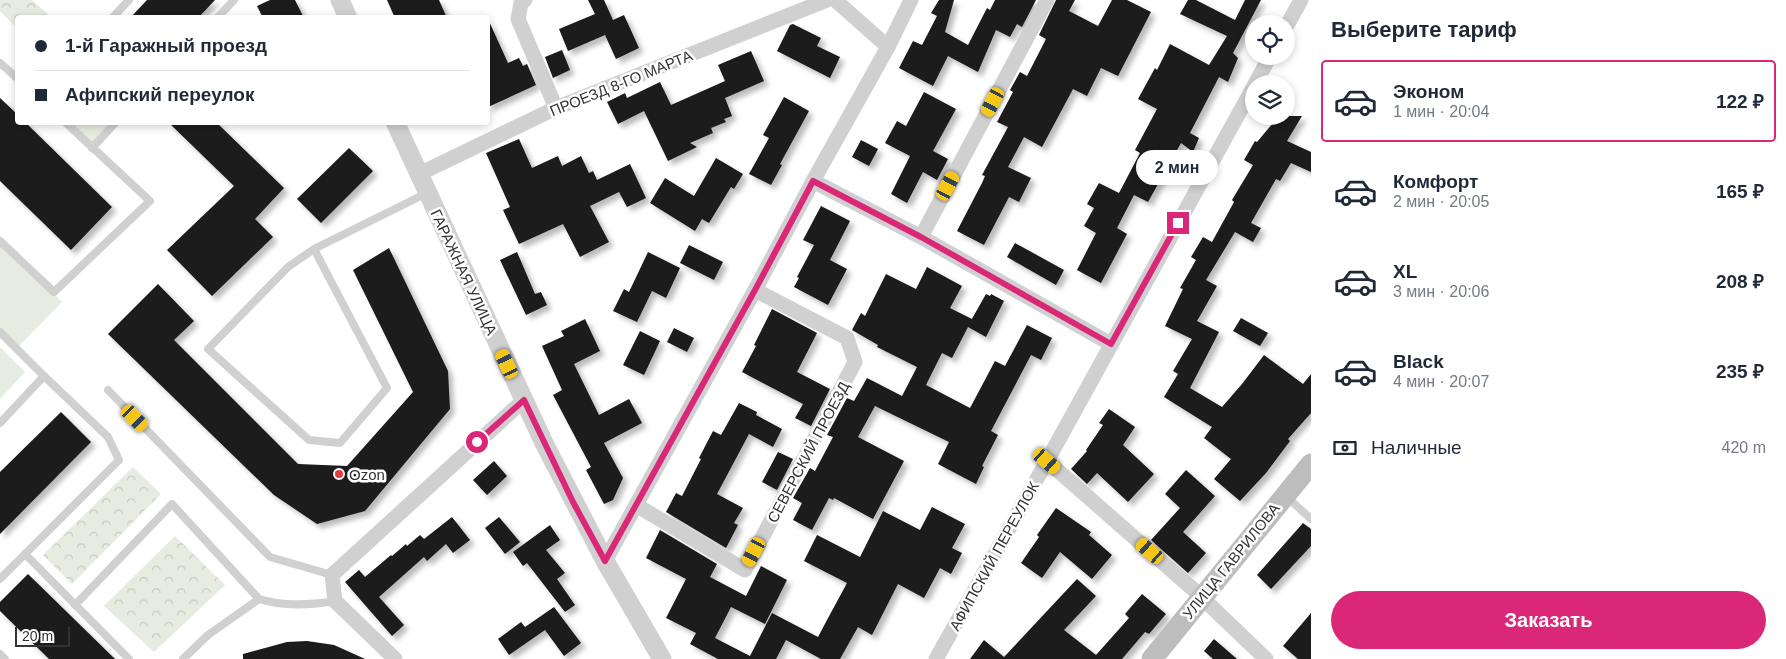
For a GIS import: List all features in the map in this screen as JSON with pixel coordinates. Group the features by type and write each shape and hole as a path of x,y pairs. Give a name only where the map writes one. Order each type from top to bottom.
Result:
{"main road":[{"name":"УЛИЦА ГАВРИЛОВА","path":"1152,659 1311,464"}],"street":[{"path":"340,0 347,15"},
{"path":"525,0 521,3 518,19 556,108"},
{"name":"ПРОЕЗД 8-ГО МАРТА","path":"418,174 556,108 826,0"},
{"path":"835,0 888,47"},
{"path":"605,561 888,47 911,0"},
{"path":"921,237 1047,0"},
{"path":"1293,15 1301,0"},
{"name":"АФИПСКИЙ ПЕРЕУЛОК","path":"936,659 1245,101"},
{"name":"ГАРАЖНАЯ УЛИЦА","path":"396,125 564,484 605,561 662,659"},
{"path":"813,181 921,237 1111,344"},
{"name":"СЕВЕРСКИЙ ПРОЕЗД","path":"636,505 745,570 855,362 847,338 755,290"},
{"path":"396,659 335,601 332,575 524,400"},
{"path":"1047,461 1202,597 1266,659"}],"lane":[{"path":"115,15 129,0"},
{"path":"220,15 234,0"},
{"path":"0,63 15,76"},
{"path":"0,241 54,292 150,201 68,125"},
{"path":"92,148 113,125"},
{"path":"314,249 387,388 340,443 309,440 208,349 288,267 314,249 427,193"},
{"path":"0,332 108,438 120,460 0,579"},
{"path":"0,423 44,376"},
{"path":"108,390 270,558 332,575"},
{"path":"1285,495 1311,520"},
{"path":"75,605 172,504 260,599 271,603 312,605 335,601"},
{"path":"25,554 129,659"},
{"path":"183,659 208,635 260,599"},
{"path":"0,654 6,659"}],"green space":[{"path":"0,0 32,0 49,15 15,15 15,26 0,11"},
{"path":"67,125 114,125 92,148"},
{"path":"0,241 62,302 17,348 0,332"},
{"path":"0,347 25,372 0,399"},
{"path":"133,467 161,494 72,584 43,555"},
{"path":"175,536 225,585 154,652 104,606"}],"building":[{"path":"147,0 215,0 201,15 133,15"},
{"path":"270,0 295,0 302,15 262,15 257,6"},
{"path":"387,0 439,0 446,15 394,15"},
{"path":"588,0 604,0 613,20 624,15 639,48 616,59 605,35 568,51 559,29 595,14"},
{"path":"939,0 954,0 945,32 968,45 987,8 990,10 995,0 1036,0 1022,27 1017,24 1010,37 996,30 978,72 948,56 933,86 899,68 913,41 922,45 937,16 931,13"},
{"path":"1056,0 1075,0 1069,11 1098,26 1112,0 1127,0 1151,12 1118,76 1101,68 1087,96 1073,89 1042,147 1024,137 1008,167 1031,178 1019,202 1009,197 984,245 957,231 982,183 985,176 982,175 1008,127 997,122 1013,92 1010,90 1020,72 1027,76 1046,39 1039,35"},
{"path":"1188,0 1196,0 1235,20 1245,0 1261,0 1253,15 1245,15 1245,30 1233,53 1238,58 1228,82 1219,77 1190,133 1199,138 1193,152 1181,143 1148,202 1134,195 1117,228 1127,234 1101,283 1077,270 1096,233 1084,226 1094,208 1087,204 1099,183 1119,193 1140,153 1135,150 1157,109 1138,99 1155,68 1157,70 1170,44 1209,65 1227,36 1180,14"},
{"path":"490,23 508,63 519,58 523,66 527,64 536,85 490,106"},
{"path":"793,24 821,38 817,46 840,57 830,78 777,51 790,25"},
{"path":"562,50 570,70 553,78 545,57"},
{"path":"751,51 764,81 725,98 732,116 724,119 726,122 711,128 713,133 690,143 697,147 668,161 644,111 618,124 607,102 625,93 627,98 660,82 671,105 725,81 718,65"},
{"path":"924,92 956,109 933,151 948,159 937,180 923,172 907,203 891,194 910,156 885,143 897,121 906,126"},
{"path":"784,97 809,111 780,164 782,165 771,185 749,174 769,138 763,135"},
{"path":"0,98 15,112 15,125 28,125 112,207 71,250 0,181"},
{"path":"1295,116 1302,116 1287,141 1311,152 1311,172 1291,163 1280,181 1276,179 1251,223 1261,228 1253,242 1235,232 1206,280 1217,286 1197,321 1219,332 1190,388 1222,407 1264,355 1303,384 1311,374 1311,413 1288,439 1290,441 1266,473 1240,501 1214,479 1231,459 1204,438 1212,427 1164,397 1178,374 1173,371 1192,339 1165,326 1183,289 1180,288 1196,260 1191,257 1203,237 1212,242 1234,202 1232,200 1253,165 1244,160 1255,141 1257,142 1271,125 1295,125"},
{"path":"171,125 219,125 284,188 255,219 273,237 212,296 167,250 234,186"},
{"path":"519,139 532,168 558,156 562,166 581,156 589,173 593,171 597,180 630,164 646,198 627,207 619,192 590,206 609,242 580,257 563,224 519,244 503,210 510,207 486,153"},
{"path":"861,140 878,149 869,166 852,157"},
{"path":"349,148 373,171 321,223 297,199"},
{"path":"716,158 743,174 734,189 731,187 709,223 702,219 695,231 650,203 665,178 694,196"},
{"path":"821,206 850,221 830,260 847,269 828,305 794,287 799,278 797,277 814,245 803,240"},
{"path":"1015,243 1064,270 1056,285 1007,257"},
{"path":"689,245 723,262 714,280 680,263"},
{"path":"389,248 448,371 450,409 365,511 317,524 274,495 108,334 158,284 194,321 174,340 298,464 347,466 413,392 353,270"},
{"path":"517,252 535,294 541,292 547,305 526,315 500,260"},
{"path":"648,252 680,268 666,298 652,291 637,322 613,311 624,289 629,292"},
{"path":"927,267 962,286 950,308 972,319 986,294 990,296 991,294 1004,301 986,337 968,327 952,358 942,353 926,385 970,408 995,361 1005,366 1027,325 1052,338 1041,360 1031,355 991,431 998,435 982,466 984,467 976,484 938,464 949,442 875,406 858,437 904,461 873,519 834,498 833,500 829,498 812,530 793,520 802,503 793,498 810,468 815,471 833,437 827,435 847,398 854,401 867,378 902,396 917,367 877,347 878,345 852,330 861,313 865,316 886,274 916,289"},
{"path":"772,309 817,333 797,372 830,389 811,426 795,418 803,404 742,372"},
{"path":"1241,318 1268,333 1260,346 1233,331"},
{"path":"585,319 600,351 574,364 599,415 629,399 642,423 604,443 623,478 613,500 604,504 586,470 591,467 553,395 562,390 542,346 564,336 561,331"},
{"path":"674,328 694,338 687,352 667,342"},
{"path":"640,331 660,341 644,375 623,365"},
{"path":"739,403 757,412 756,415 782,429 773,447 749,434 717,494 743,508 734,523 738,525 726,548 666,512 676,493 682,496 713,431 721,435"},
{"path":"1109,409 1135,427 1123,445 1154,474 1128,502 1097,473 1087,484 1071,469 1087,451 1103,425 1099,423"},
{"path":"61,412 91,442 0,534 0,472"},
{"path":"778,452 793,459 777,490 762,482"},
{"path":"494,461 507,476 487,495 473,480"},
{"path":"1186,470 1215,496 1183,532 1206,553 1188,573 1151,540 1180,508 1165,494"},
{"path":"932,507 965,524 952,548 962,553 951,574 940,568 924,598 898,584 872,635 858,627 840,659 821,659 786,640 776,659 718,659 690,644 696,633 666,618 686,579 646,558 660,530 717,564 710,577 746,596 761,566 787,580 765,624 731,607 715,638 750,656 772,613 818,637 847,583 804,561 817,535 860,557 883,511 920,530"},
{"path":"1056,508 1091,532 1089,535 1112,555 1092,579 1060,552 1042,578 1021,563 1039,537 1037,535"},
{"path":"452,517 470,540 453,553 446,544 427,561 424,557 379,597 404,625 392,636 345,582 359,570 365,577 406,544 407,546 420,535 424,539"},
{"path":"499,517 520,542 505,554 485,528"},
{"path":"1303,523 1311,529 1311,546 1271,589 1257,575"},
{"path":"550,525 560,540 546,550 565,573 557,579 575,605 565,612 527,563 523,566 513,552"},
{"path":"28,574 115,659 49,659 0,611 0,602"},
{"path":"1077,579 1096,596 1064,630 1096,655 1129,618 1125,614 1142,594 1166,614 1149,634 1145,632 1122,659 970,659 984,640 1004,657"},
{"path":"554,607 581,643 564,656 545,630 509,655 498,639 521,622 525,627"},
{"path":"1311,613 1311,659 1298,659 1283,646"},
{"path":"1214,639 1237,659 1213,659 1204,651"},
{"path":"307,641 334,645 365,659 243,659 243,654 287,642"}],"place":[{"name":"Ozon","path":"339,474"}],"route":[{"path":"477,442 524,400 573,502 605,561 813,181 921,237 1111,344 1178,223"}]}
